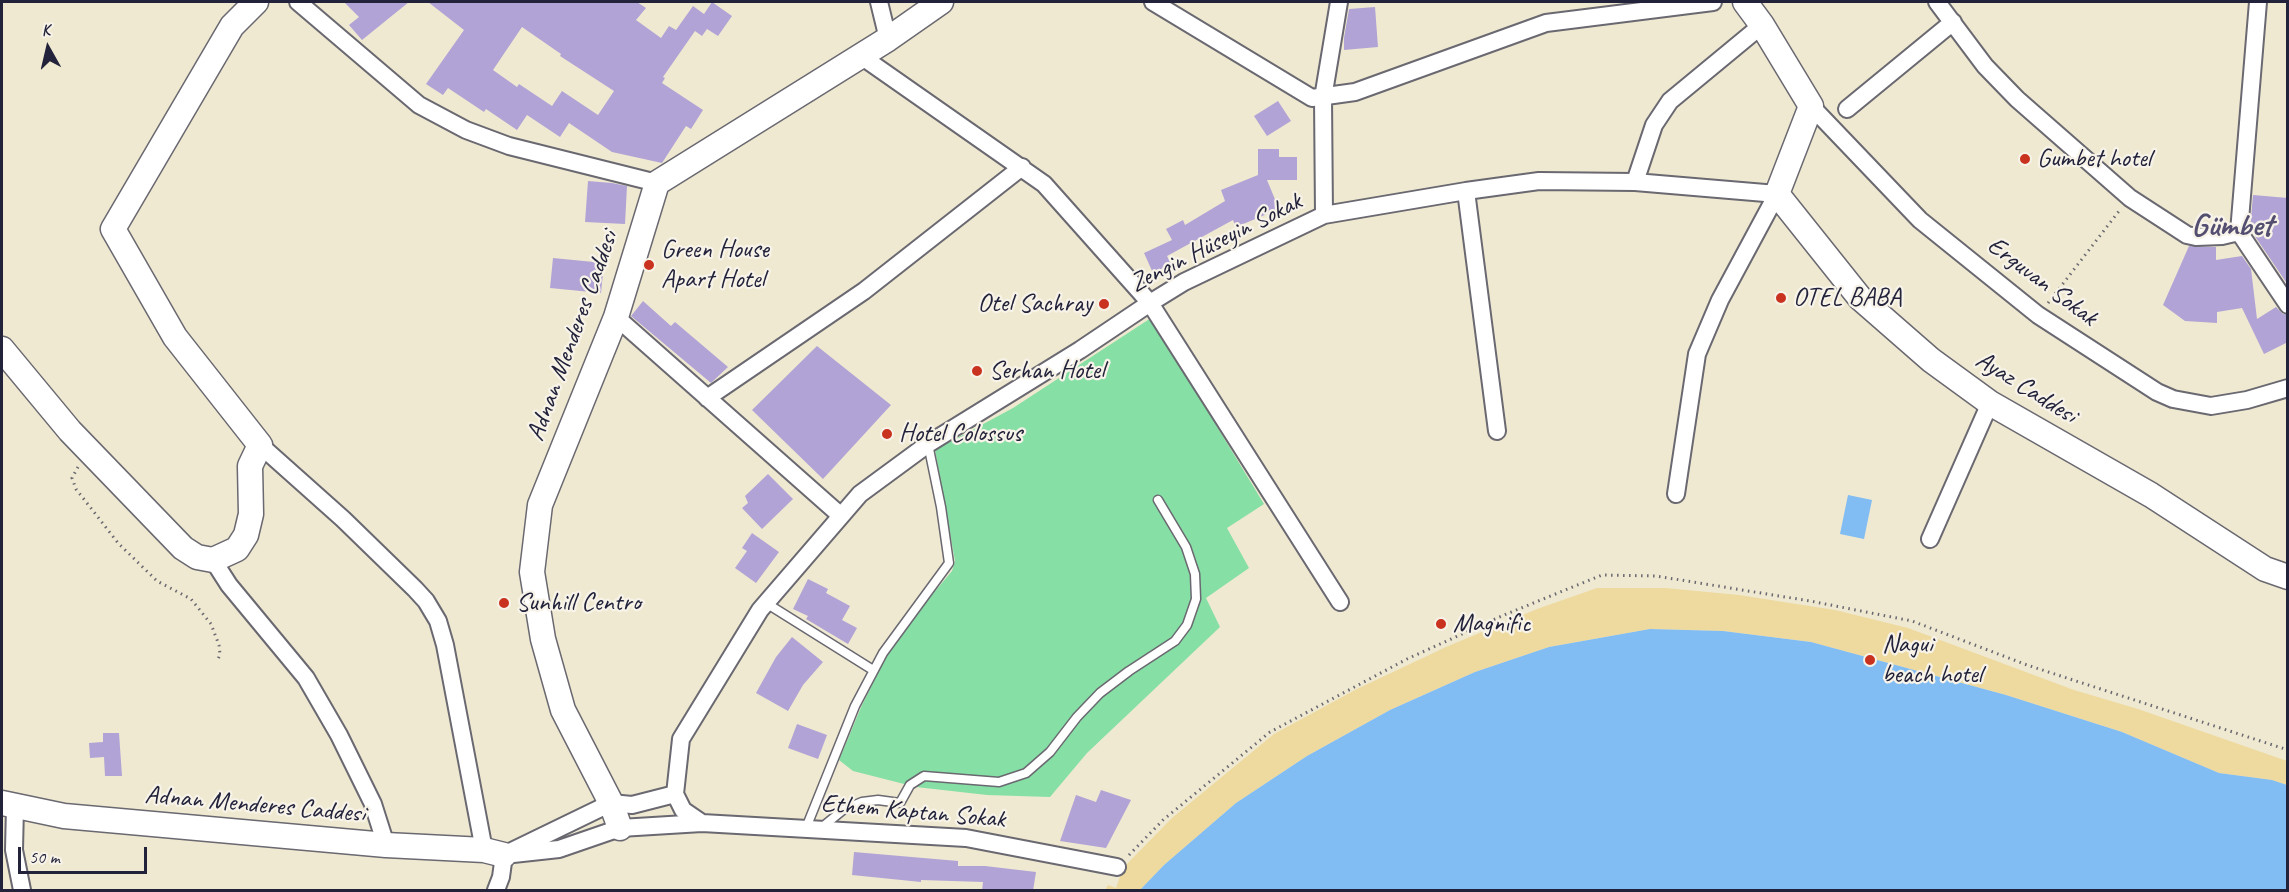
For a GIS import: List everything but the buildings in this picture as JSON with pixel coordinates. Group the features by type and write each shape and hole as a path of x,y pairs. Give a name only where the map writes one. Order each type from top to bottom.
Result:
{"street":[{"path":"256,2 232,26 113,229 174,337 260,445 399,573 426,601 438,621 501,877 496,891"},
{"path":"298,2 419,105 466,130 509,146 657,183 888,39 941,2"},
{"path":"879,2 888,39"},
{"path":"1153,2 1312,98 1356,92 1546,23 1713,2"},
{"path":"1324,215 1323,98 1339,2"},
{"path":"1676,494 1697,354 1720,300 1777,195 1811,106 1745,2"},
{"path":"1937,2 1985,66 2017,99 2130,198 2187,235 2222,236 2239,232"},
{"path":"2258,2 2239,232 2288,306"},
{"path":"1847,109 1953,22"},
{"path":"1635,182 1654,125 1670,101 1762,26"},
{"path":"861,56 1044,184 1150,303 1340,602"},
{"name":"Erguvan Sokak","path":"1811,106 1920,220 2038,315 2157,392 2173,399 2211,405 2247,400 2287,390"},
{"path":"707,398 864,291 1022,167"},
{"name":"Zengin Hüseyin Sokak","path":"675,794 681,739 766,603 860,494 928,444 1080,350 1184,282 1324,215 1466,191 1539,181 1635,182 1777,195"},
{"name":"Adnan Menderes Caddesi","path":"620,828 611,803 563,710 543,639 532,572 540,505 616,317 657,183"},
{"path":"1466,191 1497,431"},
{"name":"Ayaz Caddesi","path":"1777,195 1860,298 1931,360 1990,402 2151,495 2265,569 2288,577"},
{"path":"616,317 840,515"},
{"path":"2,350 70,431 183,548 197,557 213,560 237,549 246,535 251,514 250,466 260,445"},
{"path":"1930,538 1990,402"},
{"path":"213,560 229,585 306,678 339,735 373,804 386,845"},
{"path":"494,852 611,803 632,805 675,794 683,810 702,823"},
{"path":"8,804 22,891"},
{"name":"Adnan Menderes Caddesi","path":"8,804 64,816 386,845 494,852"},
{"name":"Ethem Kaptan Sokak","path":"494,852 559,849 620,828 702,823 966,838 1117,867"}],"lane":[{"path":"813,829 855,706 873,670 882,653 949,563 941,507 928,444"},
{"path":"813,829 843,810 862,802 879,800 900,803 910,785 924,776 999,782 1026,773 1050,752 1077,717 1100,693 1174,641 1187,625 1196,599 1195,574 1186,547 1158,500"},
{"path":"766,603 873,670"}],"path":[{"path":"2038,315 2130,198"},
{"path":"93,454 76,470 72,478 76,489 118,543 157,581 191,599 211,624 216,636 220,654 217,662"},
{"path":"1117,867 1163,820 1270,732 1407,659 1504,615 1602,575 1656,576 1810,601 1911,621 2027,665 2288,750"}],"green space":[{"path":"1151,318 1264,504 1227,528 1249,568 1206,598 1220,627 1087,753 1050,797 987,795 916,787 853,771 839,760 862,705 887,655 952,571 955,561 935,450 1013,408"}],"sand":[{"path":"1597,588 1665,588 1739,595 1835,610 1908,628 2074,690 2138,709 2287,761 2287,785 2272,780 2219,773 2122,732 2006,695 1811,642 1723,631 1650,629 1549,647 1475,672 1390,710 1307,756 1236,803 1164,865 1140,890 1105,890 1108,885 1116,888 1123,868 1172,818 1274,734 1357,689 1446,647 1537,609"}],"water":[{"path":"1848,495 1872,500 1864,539 1840,534"},
{"path":"1650,629 1723,631 1811,642 2006,695 2122,732 2219,773 2272,780 2287,785 2287,890 1140,890 1164,865 1236,803 1307,756 1390,710 1475,672 1549,647"}],"place":[{"name":"Gumbet hotel","path":"2025,159"},
{"name":"Green House Apart Hotel","path":"649,265"},
{"name":"OTEL BABA","path":"1781,298"},
{"name":"Otel Sachray","path":"1104,304"},
{"name":"Serhan Hotel","path":"977,371"},
{"name":"Hotel Colossus","path":"887,434"},
{"name":"Sunhill Centro","path":"504,603"},
{"name":"Magnific","path":"1441,624"},
{"name":"Nagui beach hotel","path":"1870,660"}],"district":[{"name":"Gümbet","path":"2232,227"}]}
